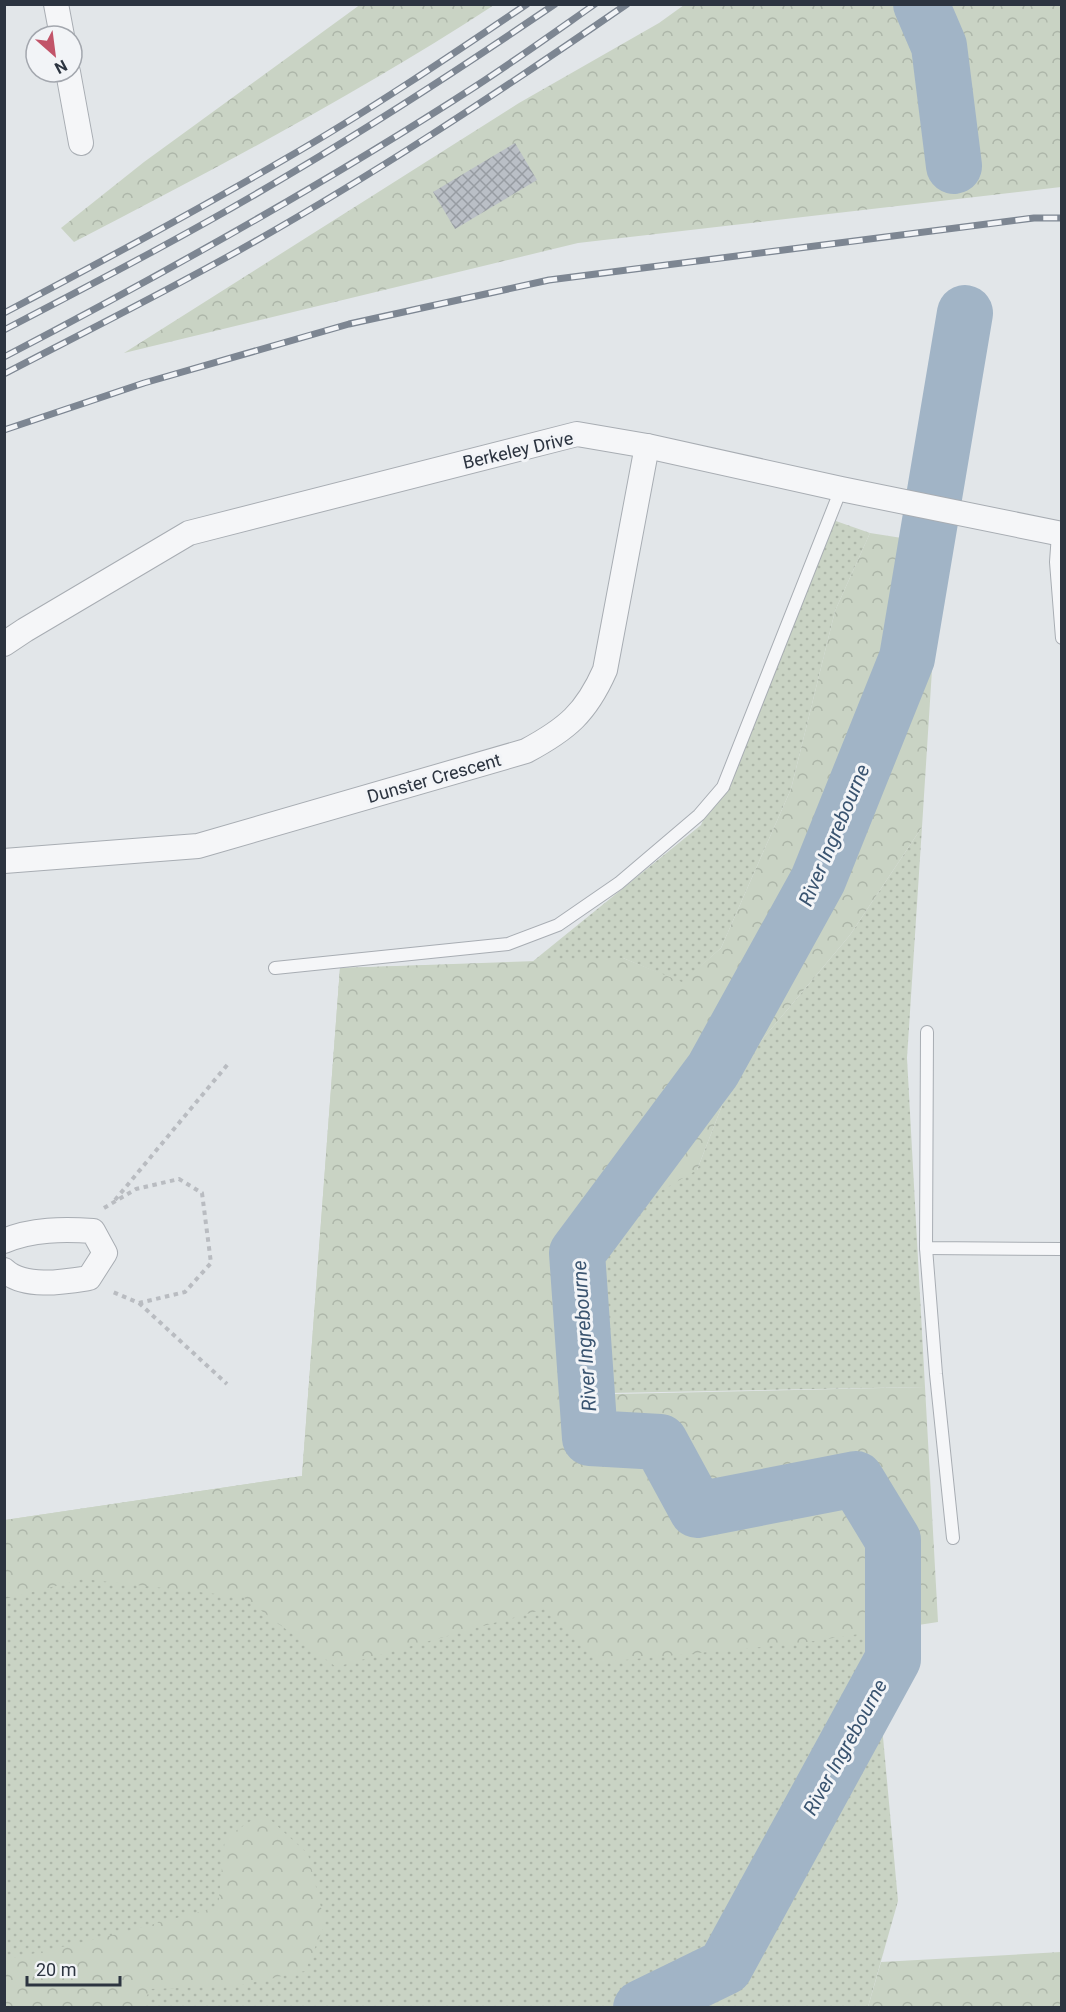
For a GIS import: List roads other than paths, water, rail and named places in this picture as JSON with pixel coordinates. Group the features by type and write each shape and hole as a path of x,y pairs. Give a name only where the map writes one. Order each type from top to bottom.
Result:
{"street":[{"path":"56,4 60,24"},
{"path":"70,84 81,143"},
{"name":"Berkeley Drive","path":"4,644 189,533 577,434 647,446 1060,534"},
{"name":"Dunster Crescent","path":"4,861 198,846 526,751 554,736 578,716 595,693 605,670 647,446"},
{"path":"4,1241 14,1237 61,1229 93,1231 105,1253 88,1278 52,1283 12,1277 4,1270"}],"lane":[{"path":"275,968 508,944 558,925 619,883 699,815 723,787 841,489"},
{"path":"1060,534 1056,562 1062,638"},
{"path":"927,1032 926,1248 953,1538"},
{"path":"926,1248 1062,1249"}],"waterway":[{"name":"River Ingrebourne","path":"921,4 939,46 954,166"},
{"name":"River Ingrebourne","path":"641,2008 725,1967 893,1659 893,1540 856,1479 697,1510 660,1442 590,1438 577,1253 713,1070 818,880 907,658 965,313"}],"railway":[{"path":"4,313 110,257 316,141 527,4"},
{"path":"4,330 187,233 295,171 361,131 555,4"},
{"path":"4,357 184,260 302,193 476,86 595,4"},
{"path":"4,374 201,271 331,197 481,103 627,4"},
{"path":"4,430 144,383 349,324 549,280 1034,218 1062,218"}]}
